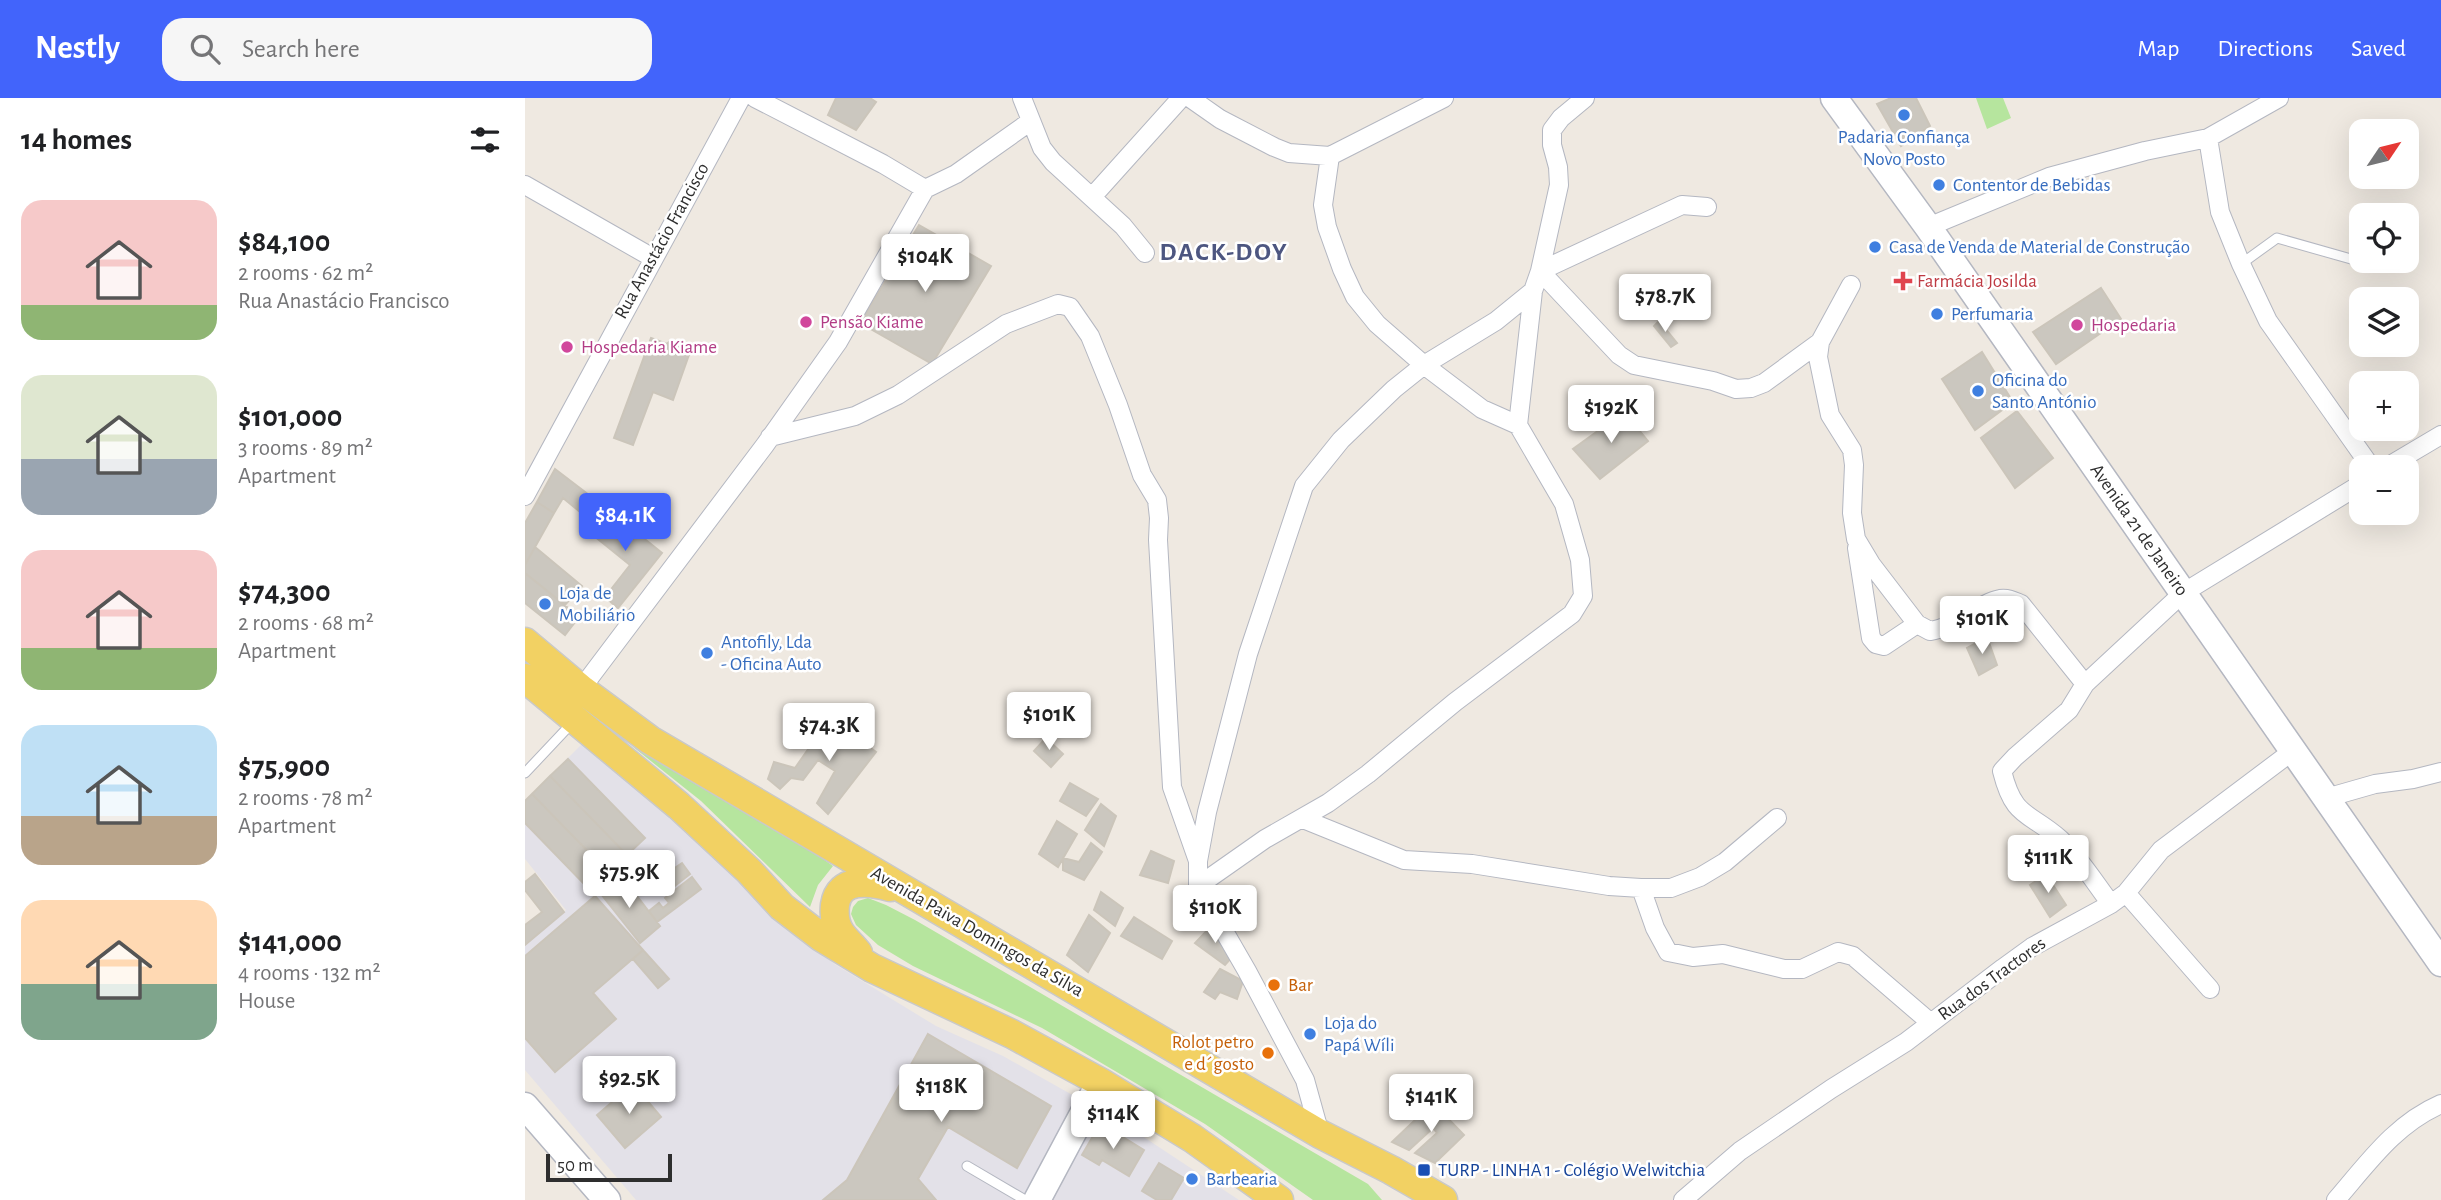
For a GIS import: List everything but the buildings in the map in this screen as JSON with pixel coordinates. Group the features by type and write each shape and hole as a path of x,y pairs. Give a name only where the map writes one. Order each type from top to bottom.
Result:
{"main road":[{"name":"Avenida 21 de Janeiro","path":"1834,98 1928,227 2441,963"},
{"name":"Avenida Paiva Domingos da Silva","path":"525,642 581,689 650,740 1320,1134 1443,1200"},
{"path":"525,678 679,806 801,923 872,968 1012,1034 1100,1082 1192,1138 1279,1200"},
{"path":"872,968 839,931 834,916 836,898 843,888 856,882 875,883 913,894"},
{"path":"1037,1200 1100,1082"},
{"path":"525,1106 607,1200"},
{"path":"1391,1170 1411,1200"}],"street":[{"name":"Rua Anastácio Francisco","path":"525,496 741,98"},
{"path":"755,98 883,164 925,189"},
{"path":"1022,98 1042,149 1123,226 1145,253"},
{"path":"1092,197 1181,98"},
{"path":"1190,98 1220,119 1274,147 1289,153 1331,156 1444,98"},
{"path":"1518,425 1533,291 1559,185 1552,130 1561,118 1585,98"},
{"path":"1928,227 2049,177 2145,151 2208,138 2279,98"},
{"path":"581,689 838,342 925,189 956,174 1031,121"},
{"path":"2208,138 2221,212 2241,264 2269,321 2363,455"},
{"path":"1198,886 1265,839 1303,819 1368,774 1455,702 1572,614 1583,596 1580,560 1564,505 1518,425 1482,409 1424,365 1377,324 1355,297 1327,227 1323,205 1331,156"},
{"path":"525,185 653,258"},
{"path":"1540,271 1682,205 1707,207"},
{"path":"1540,271 1619,355 1634,365 1713,381 1736,389 1751,388 1764,383 1819,342 1851,285"},
{"path":"1320,1134 1305,1080 1198,886 1198,861 1207,812 1248,654 1304,486 1341,440 1394,389 1424,365 1496,321 1533,291"},
{"path":"770,437 855,416 898,395 1006,324 1058,304 1070,307 1090,336 1142,474 1157,500 1172,787 1198,861"},
{"path":"1819,342 1818,357 1830,415 1852,450 1852,513 1871,638 1884,646 1917,624"},
{"path":"2408,455 2441,435"},
{"path":"2111,904 2060,839 2021,811 2008,794 2002,771 2069,710 2085,684 2183,593 2349,491"},
{"path":"1856,539 1871,564 1917,624 1930,631 1944,629 1998,599 2010,599 2021,604 2085,684"},
{"name":"Rua dos Tractores","path":"1683,1200 1740,1151 1906,1042 2032,947 2126,893 2161,850 2294,750"},
{"path":"2326,797 2375,784 2441,772"},
{"path":"1303,819 1404,860 1472,864 1609,886 1641,888 1671,887 1700,877 1725,862 1777,818"},
{"path":"1641,888 1655,928 1668,952 1693,957 1723,954 1784,969 1803,969 1838,952 1853,956 1931,1023"},
{"path":"2126,893 2210,989"},
{"path":"2336,1200 2394,1132 2441,1104"}],"lane":[{"path":"2241,264 2277,238 2349,258"},
{"path":"525,773 575,721"},
{"path":"967,1166 1025,1200"}],"shaded area":[{"path":"582,744 703,844 774,918 836,965 936,1026 1003,1056 1124,1124 1239,1200 636,1200 525,1070 525,946 566,910 525,859 525,801"}],"green space":[{"path":"1976,98 2003,98 2011,118 1987,129"},
{"path":"632,746 806,847 833,866 818,885 810,907 701,801"},
{"path":"868,898 915,920 1368,1184 1382,1200 1313,1200 1205,1124 1042,1028 913,966 878,945 856,925 851,914 853,907 858,901"}],"place":[{"name":"Padaria Confiança Novo Posto","path":"1904,115"},
{"name":"Contentor de Bebidas","path":"1939,185"},
{"name":"Casa de Venda de Material de Construção","path":"1875,247"},
{"name":"Farmácia Josilda","path":"1903,281"},
{"name":"Perfumaria","path":"1937,314"},
{"name":"Pensão Kiame","path":"806,322"},
{"name":"Hospedaria","path":"2077,325"},
{"name":"Hospedaria Kiame","path":"567,347"},
{"name":"Oficina do Santo António","path":"1978,391"},
{"name":"Loja de Mobiliário","path":"545,604"},
{"name":"Antofily, Lda - Oficina Auto","path":"707,653"},
{"name":"Bar","path":"1274,985"},
{"name":"Loja do Papá Wíli","path":"1310,1034"},
{"name":"Rolot petro e d´gosto","path":"1268,1053"},
{"name":"TURP - LINHA 1 - Colégio Welwitchia","path":"1424,1170"},
{"name":"Barbearia","path":"1192,1179"}],"district":[{"name":"DACK-DOY","path":"1224,252"}]}
